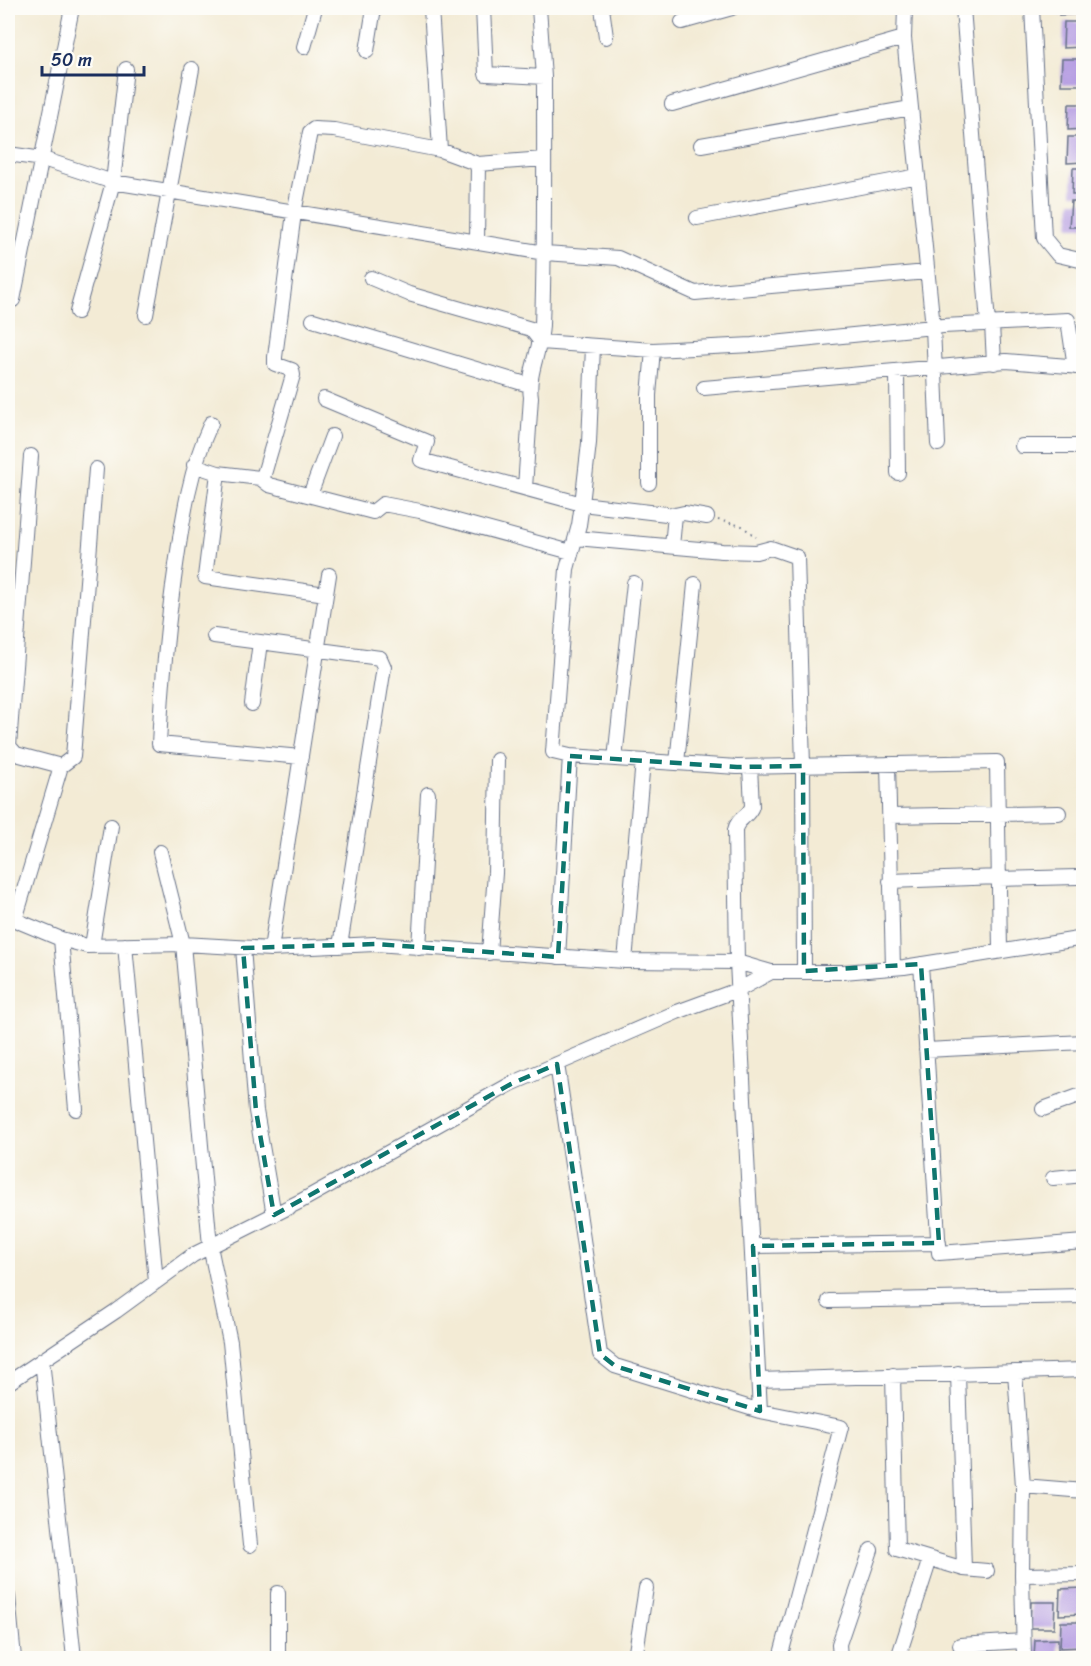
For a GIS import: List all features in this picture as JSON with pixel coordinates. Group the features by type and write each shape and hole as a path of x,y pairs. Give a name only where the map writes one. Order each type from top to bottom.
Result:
{"street":[{"path":"13,300 72,8"},
{"path":"304,47 315,8"},
{"path":"367,51 374,8"},
{"path":"431,8 440,150"},
{"path":"483,8 486,74 544,77"},
{"path":"525,488 531,397 529,385 541,342 545,253 544,77 539,8"},
{"path":"602,8 606,36"},
{"path":"682,22 732,8"},
{"path":"905,8 904,38 933,327 938,444"},
{"path":"963,8 994,363"},
{"path":"1032,8 1044,238 1058,255 1083,261"},
{"path":"672,104 904,38"},
{"path":"77,312 113,182 126,69"},
{"path":"146,315 192,69"},
{"path":"701,145 911,108"},
{"path":"260,478 264,474 293,375 292,370 275,364 275,357 294,213 310,132 314,129 334,130 440,150 478,164 544,159"},
{"path":"8,154 43,159 113,182 170,192 545,253 618,258 696,293 927,272"},
{"path":"477,242 478,164"},
{"path":"697,218 918,176"},
{"path":"371,279 409,294 531,329 541,342 653,350 752,345 933,327 1068,320 1079,367 994,363 704,388"},
{"path":"313,320 529,385"},
{"path":"593,346 590,443 576,538 567,569 553,752 570,756 750,767 997,762 1000,950"},
{"path":"649,483 649,395 653,350"},
{"path":"897,372 898,472"},
{"path":"324,399 427,442 421,460 582,504 707,517"},
{"path":"211,423 194,465 187,494 169,613 159,744 301,757"},
{"path":"310,495 332,436"},
{"path":"1022,446 1083,446"},
{"path":"31,456 9,746 16,754 61,766"},
{"path":"194,465 218,473 260,478 269,485 373,512 382,504 420,511 571,552"},
{"path":"96,469 73,757 61,766 11,918 61,939 92,946 183,944 271,949 375,944 626,961 737,962 771,972 843,972 893,968 1083,938"},
{"path":"218,473 205,577 326,594"},
{"path":"672,546 675,515"},
{"path":"576,538 756,552 771,548 797,557 803,766 804,971"},
{"path":"271,949 329,574"},
{"path":"615,759 634,582"},
{"path":"677,763 695,584"},
{"path":"214,636 380,658 384,667 340,946"},
{"path":"252,704 260,642"},
{"path":"558,957 570,756"},
{"path":"489,953 495,873 496,760"},
{"path":"626,961 643,760"},
{"path":"888,764 893,968"},
{"path":"750,767 751,812 739,820 735,830 737,962 760,1411"},
{"path":"419,948 428,794"},
{"path":"889,816 998,816 1059,813"},
{"path":"92,946 111,826"},
{"path":"160,852 183,944 210,1246 230,1342 250,1545"},
{"path":"890,881 1077,877"},
{"path":"61,939 76,1108"},
{"path":"125,945 156,1282"},
{"path":"243,948 256,1111 274,1215"},
{"path":"921,964 939,1253 1083,1242"},
{"path":"8,1383 193,1255 274,1215 511,1084 677,1012 740,989 771,972"},
{"path":"926,1050 1083,1042"},
{"path":"557,1064 600,1354 615,1366 760,1411 841,1427 780,1659"},
{"path":"1043,1109 1083,1094"},
{"path":"1053,1178 1083,1175"},
{"path":"753,1246 939,1244"},
{"path":"829,1301 1083,1296"},
{"path":"42,1360 74,1659"},
{"path":"759,1380 1083,1370"},
{"path":"1015,1371 1023,1486 1024,1659"},
{"path":"958,1373 964,1569"},
{"path":"893,1375 897,1549 964,1569 987,1571"},
{"path":"1023,1486 1083,1491"},
{"path":"840,1659 840,1644 871,1550"},
{"path":"898,1659 930,1559"},
{"path":"1022,1575 1083,1574"},
{"path":"635,1659 646,1588"},
{"path":"278,1593 278,1659"},
{"path":"8,1596 14,1659"},
{"path":"960,1645 1023,1641"}],"path":[{"path":"707,517 742,526 771,548"}],"highlighted area":[{"path":"570,756 737,767 803,766 804,971 921,964 939,1243 753,1246 760,1411 615,1366 600,1354 557,1064 511,1084 274,1215 256,1111 243,948 375,944 558,957"}],"building":[{"path":"1060,8 1084,8 1084,14 1059,15"},
{"path":"1064,22 1084,22 1084,47 1063,48"},
{"path":"1062,59 1084,59 1084,85 1061,85"},
{"path":"1069,104 1084,104 1084,129 1068,130"},
{"path":"1068,137 1084,137 1084,162 1067,163"},
{"path":"1073,168 1084,168 1084,194 1072,194"},
{"path":"1071,201 1084,201 1084,227 1069,227"},
{"path":"1084,1588 1083,1614 1059,1615 1060,1589"},
{"path":"1031,1602 1055,1602 1054,1628 1030,1628"},
{"path":"1061,1622 1084,1622 1084,1647 1060,1648"},
{"path":"1058,1639 1058,1658 1034,1658 1035,1640"},
{"path":"1084,1653 1084,1658 1063,1658 1063,1654"}],"waterway":[{"path":"203,8 229,11"}]}
